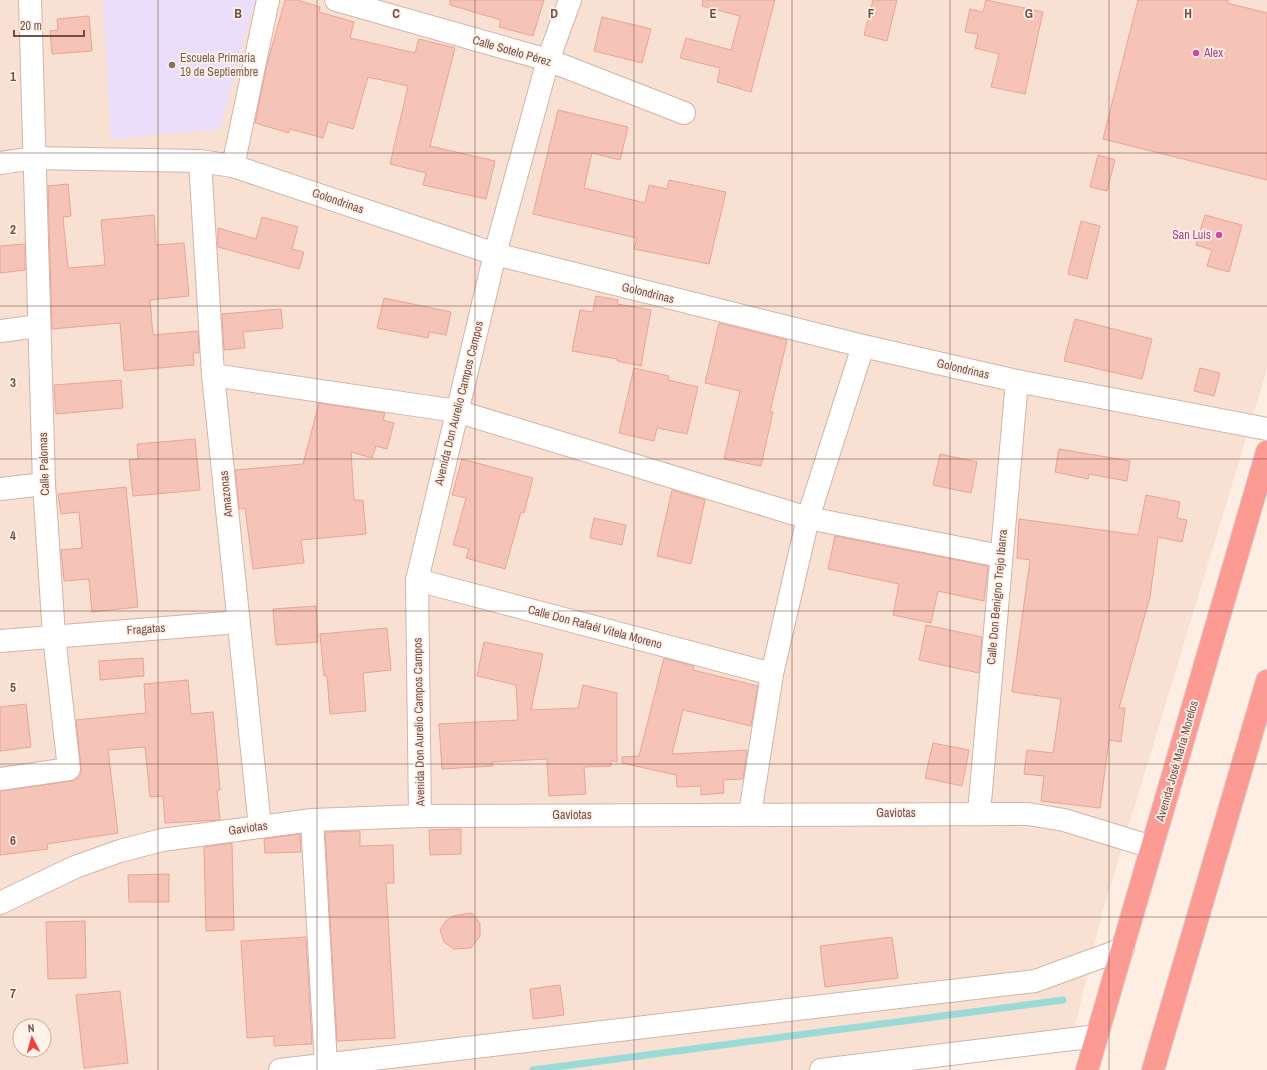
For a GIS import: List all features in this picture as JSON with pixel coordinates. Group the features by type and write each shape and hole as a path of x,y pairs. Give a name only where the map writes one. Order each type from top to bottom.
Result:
{"highway":[{"name":"Avenida José María Morelos","path":"1087,1070 1267,452"},
{"path":"1153,1070 1267,681"}],"street":[{"name":"Calle Palomas","path":"0,779 69,769 54,636 44,484 38,326 30,0"},
{"path":"233,166 268,0"},
{"name":"Calle Sotelo Pérez","path":"336,0 548,60 684,113"},
{"name":"Avenida Don Aurelio Campos Campos","path":"420,816 417,580 456,411 495,254 548,60 570,0"},
{"name":"Golondrinas","path":"0,163 34,158 200,161 233,166 495,254 863,346 1016,381 1267,429"},
{"name":"Amazonas","path":"200,161 213,375 260,827"},
{"path":"0,331 38,326"},
{"path":"750,814 772,674 808,518 863,346"},
{"path":"213,375 456,411 808,518 1000,556"},
{"name":"Calle Don Benigno Trejo Ibarra","path":"979,813 1016,381"},
{"path":"0,489 44,484"},
{"name":"Calle Don Rafaél Vitela Moreno","path":"417,580 772,674"},
{"name":"Fragatas","path":"0,641 239,622"},
{"name":"Gaviotas","path":"0,903 75,867 120,851 162,840 312,820 420,816 1028,814 1064,820 1152,847"},
{"path":"312,820 326,1065"},
{"path":"280,1070 1035,982 1123,949"},
{"path":"821,1070 1097,1036"}],"shaded area":[{"path":"0,0 1267,0 1267,369 1101,917 1070,1048 899,1070 0,1070"},
{"name":"Escuela Primaria 19 de Septiembre","path":"103,0 255,0 220,129 111,139"}],"building":[{"path":"285,0 297,0 320,7 319,12 354,22 350,38 415,53 419,39 455,48 430,146 495,161 486,199 423,185 426,173 390,164 408,86 368,77 353,129 328,122 323,138 290,129 289,133 255,123 267,64"},
{"path":"450,0 544,0 533,36 499,27 501,20 450,5"},
{"path":"703,0 775,0 751,92 717,82 720,68 680,58 686,38 731,50 740,16 702,6"},
{"path":"873,0 897,0 887,41 864,35"},
{"path":"986,0 1043,12 1025,94 991,87 999,54 975,48 978,34 965,32 970,9 983,12"},
{"name":"Alex","path":"1138,0 1228,0 1227,3 1267,13 1267,180 1103,139"},
{"path":"89,16 92,51 52,54 50,31 58,30 57,19"},
{"path":"602,17 651,29 642,63 594,51"},
{"path":"558,110 628,127 620,160 592,153 584,188 645,203 649,185 667,189 669,180 726,192 709,264 634,249 637,238 533,214"},
{"path":"1098,155 1115,160 1107,191 1090,187"},
{"path":"68,184 71,216 63,217 68,268 105,265 101,220 154,215 156,245 184,243 189,296 150,300 153,335 198,331 199,353 193,353 194,365 124,371 120,323 52,329 48,186"},
{"name":"San Luis","path":"1205,215 1242,225 1229,272 1207,266 1212,250 1196,245"},
{"path":"262,217 298,227 292,249 304,252 299,269 218,247 218,228 256,239"},
{"path":"1081,221 1100,226 1087,279 1068,274"},
{"path":"25,244 25,270 0,273 0,246"},
{"path":"596,296 618,300 617,304 651,310 641,366 617,361 617,359 572,351 580,310 593,312"},
{"path":"384,298 451,312 446,335 429,332 428,338 377,328"},
{"path":"281,309 283,328 243,332 245,348 224,350 222,314"},
{"path":"1075,319 1152,339 1142,379 1064,361"},
{"path":"719,323 787,340 770,412 773,412 761,466 724,459 740,391 705,383"},
{"path":"634,368 669,376 668,380 698,387 687,434 657,428 654,441 619,433"},
{"path":"1200,368 1220,373 1214,396 1194,391"},
{"path":"121,380 123,408 56,414 54,385"},
{"path":"319,403 385,413 383,420 394,423 387,449 376,446 372,458 351,452 354,500 363,500 366,534 301,540 304,563 253,569 245,508 239,509 235,470 303,464"},
{"path":"195,439 200,490 133,496 129,460 138,459 137,444"},
{"path":"1059,449 1130,461 1127,481 1089,474 1088,479 1055,472"},
{"path":"940,454 977,462 971,493 933,485"},
{"path":"462,459 533,478 524,513 521,512 505,569 466,558 469,549 453,545 466,498 452,495"},
{"path":"126,487 138,607 92,612 89,579 64,581 61,550 82,548 79,512 61,514 58,494"},
{"path":"672,490 705,500 691,564 657,556"},
{"path":"1146,495 1180,502 1177,518 1187,520 1182,542 1158,537 1150,597 1119,708 1125,708 1121,742 1109,740 1100,808 1041,801 1044,776 1024,774 1027,750 1053,753 1061,699 1012,692 1030,560 1017,558 1019,519 1138,535"},
{"path":"594,518 626,525 622,545 590,538"},
{"path":"835,536 988,566 984,601 938,591 931,623 893,615 899,584 828,569"},
{"path":"316,606 318,642 276,645 273,609"},
{"path":"926,625 982,637 979,673 919,660"},
{"path":"387,628 391,670 363,673 366,711 330,714 327,676 324,676 320,634"},
{"path":"484,642 543,654 531,710 578,708 583,685 617,693 617,762 611,760 611,766 584,767 586,794 549,796 547,759 492,762 493,766 442,769 439,724 518,720 516,685 477,676"},
{"path":"143,658 144,676 100,680 99,661"},
{"path":"664,658 694,666 693,670 758,686 751,726 683,710 672,754 747,750 743,779 723,780 724,793 701,795 701,786 677,787 676,775 622,763 622,757 639,756"},
{"path":"188,680 191,714 213,712 220,790 217,791 220,820 165,823 163,796 150,797 145,747 108,750 118,833 47,844 48,849 0,855 0,791 77,779 81,774 81,768 76,720 146,713 144,684"},
{"path":"26,704 31,747 0,751 0,707"},
{"path":"933,743 969,750 962,786 925,778"},
{"path":"461,829 461,854 430,855 429,830"},
{"path":"360,831 360,846 393,845 394,883 386,883 395,1038 337,1041 325,832"},
{"path":"300,834 301,852 265,853 264,839"},
{"path":"232,843 234,930 206,931 204,847"},
{"path":"169,874 169,902 129,902 128,875"},
{"path":"472,913 480,923 480,936 471,948 454,949 444,942 440,930 446,921 453,916"},
{"path":"85,921 86,978 48,979 46,922"},
{"path":"306,937 312,1044 274,1046 274,1036 247,1038 241,941"},
{"path":"892,937 898,978 825,987 820,946"},
{"path":"560,985 564,1015 533,1019 530,989"},
{"path":"120,991 128,1063 84,1068 76,995"}],"waterway":[{"path":"533,1070 1063,1000"}],"place":[{"name":"Alex","path":"1196,53"},
{"name":"Escuela Primaria 19 de Septiembre","path":"172,65"},
{"name":"San Luis","path":"1219,235"}]}
